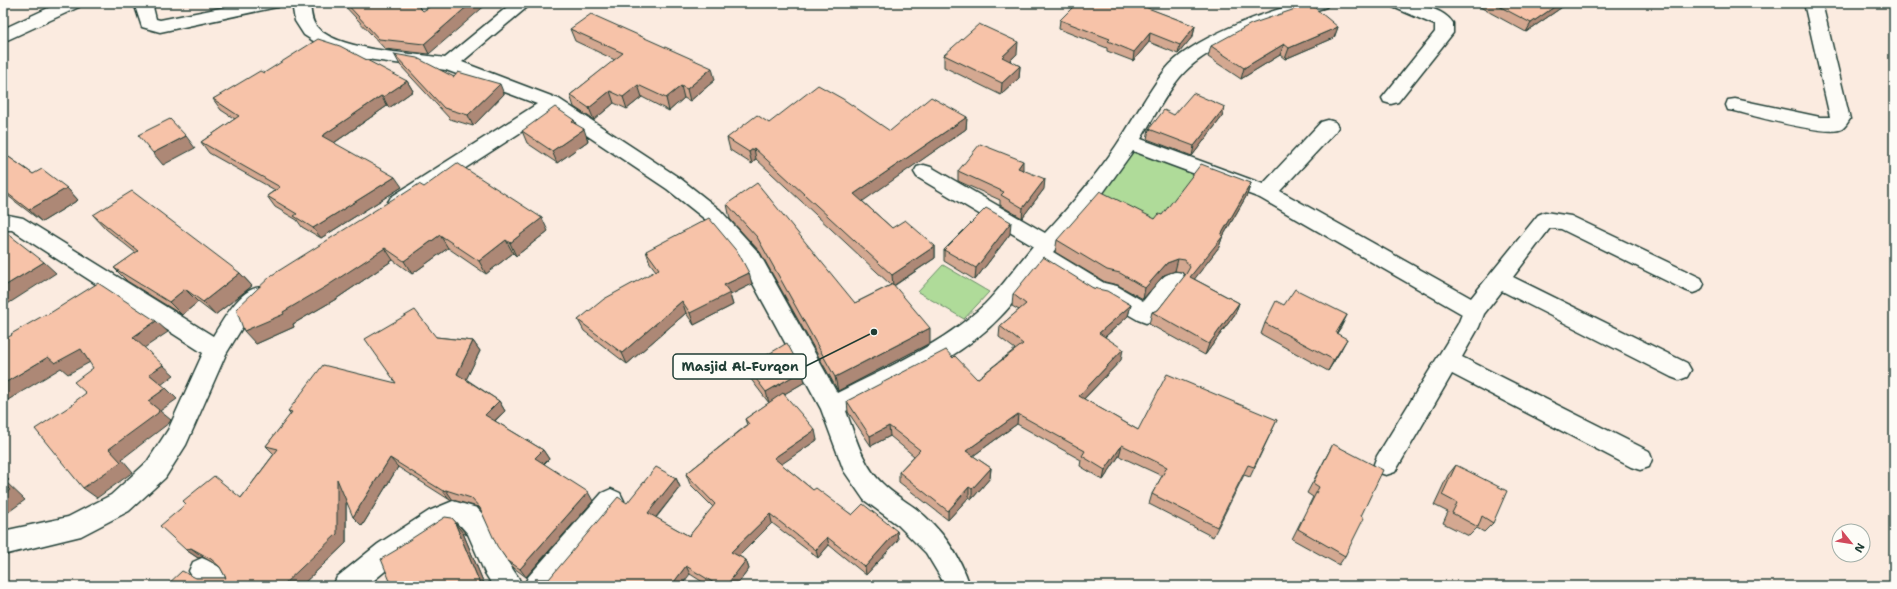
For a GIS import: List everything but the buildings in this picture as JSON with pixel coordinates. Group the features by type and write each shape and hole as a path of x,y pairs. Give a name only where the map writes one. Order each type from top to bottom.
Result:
{"street":[{"path":"3,36 73,3"},
{"path":"144,3 148,23 160,26 272,3"},
{"path":"301,3 304,22 310,31 332,44 352,51 449,64 552,103 674,184 712,215 751,259 832,407 854,463 873,492 907,517 935,544 953,573 957,586"},
{"path":"449,64 523,3"},
{"path":"832,407 932,355 961,337 994,310 1043,249 1083,206 1129,142 1173,73 1204,48 1251,26 1320,3"},
{"path":"1391,98 1444,33 1444,23 1435,17 1399,3"},
{"path":"1735,105 1820,124 1836,124 1840,119 1812,3"},
{"path":"380,213 552,103"},
{"path":"1267,193 1328,127"},
{"path":"1129,142 1267,193 1474,310"},
{"path":"924,172 1043,249 1100,292 1109,292 1146,314 1174,279"},
{"path":"1386,464 1468,327 1474,310 1544,220 1553,219 1564,222 1693,284"},
{"path":"3,222 16,223 216,350"},
{"path":"1498,279 1679,370"},
{"path":"3,543 72,528 120,503 156,470 177,437 216,350 240,312 274,281"},
{"path":"1448,361 1640,459"},
{"path":"537,586 611,501"},
{"path":"346,586 387,554 438,519 453,513 468,516 477,526 494,564 509,586"},
{"path":"202,571 223,586"}],"green space":[{"path":"1129,148 1196,172 1156,226 1092,200"},
{"path":"943,265 989,292 964,319 918,292"}],"place":[{"name":"Masjid Al-Furqon","path":"874,332"}]}
